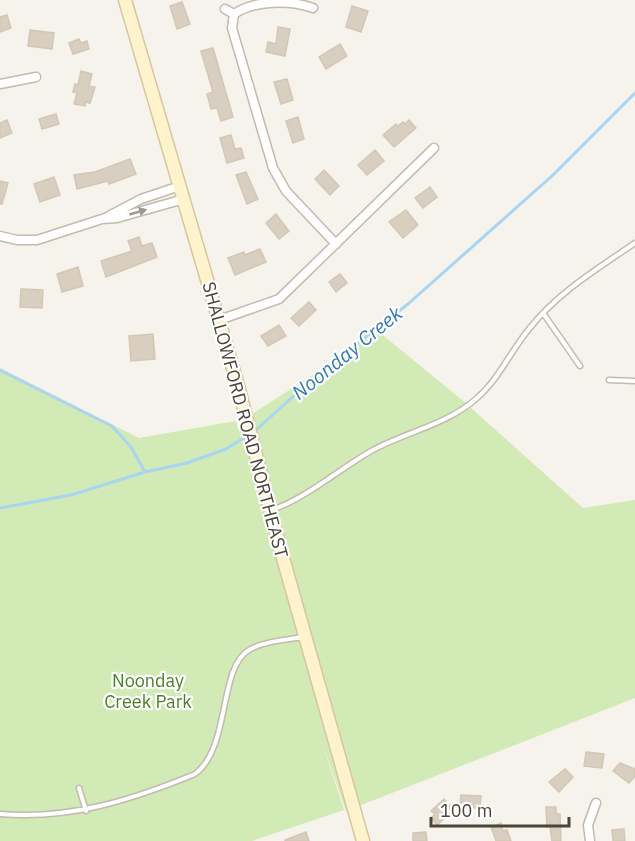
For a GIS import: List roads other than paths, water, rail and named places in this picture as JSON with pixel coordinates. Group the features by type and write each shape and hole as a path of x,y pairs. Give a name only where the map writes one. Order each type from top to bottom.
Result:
{"street":[{"name":"SHALLOWFORD ROAD NORTHEAST","path":"125,0 219,320 363,841"},
{"path":"234,14 250,7 290,2 314,8"},
{"path":"225,9 234,14"},
{"path":"234,14 232,28 273,168 286,191 336,244"},
{"path":"0,84 36,77"},
{"path":"219,320 279,299 434,148"},
{"path":"0,236 16,240 37,240 102,219 141,199 180,186"},
{"path":"102,219 117,218 184,199"},
{"path":"590,841 588,825 596,803"}],"lane":[{"path":"270,511 294,500 388,442 460,412 487,389 527,330 543,313 579,281 633,244 635,252"},
{"path":"543,313 580,366"},
{"path":"609,380 635,381"},
{"path":"0,814 32,817 86,811 163,786 199,770 216,744 234,672 240,658 253,648 306,637"},
{"path":"79,788 86,811"}],"waterway":[{"name":"Noonday Creek","path":"253,433 311,380 408,304 552,176 635,93"},
{"path":"0,370 112,426 131,447 145,472"},
{"name":"Noonday Creek","path":"0,508 71,495 145,472 187,463 226,449 247,436"}],"park label":[{"name":"Noonday Creek Park","path":"148,691"}]}
